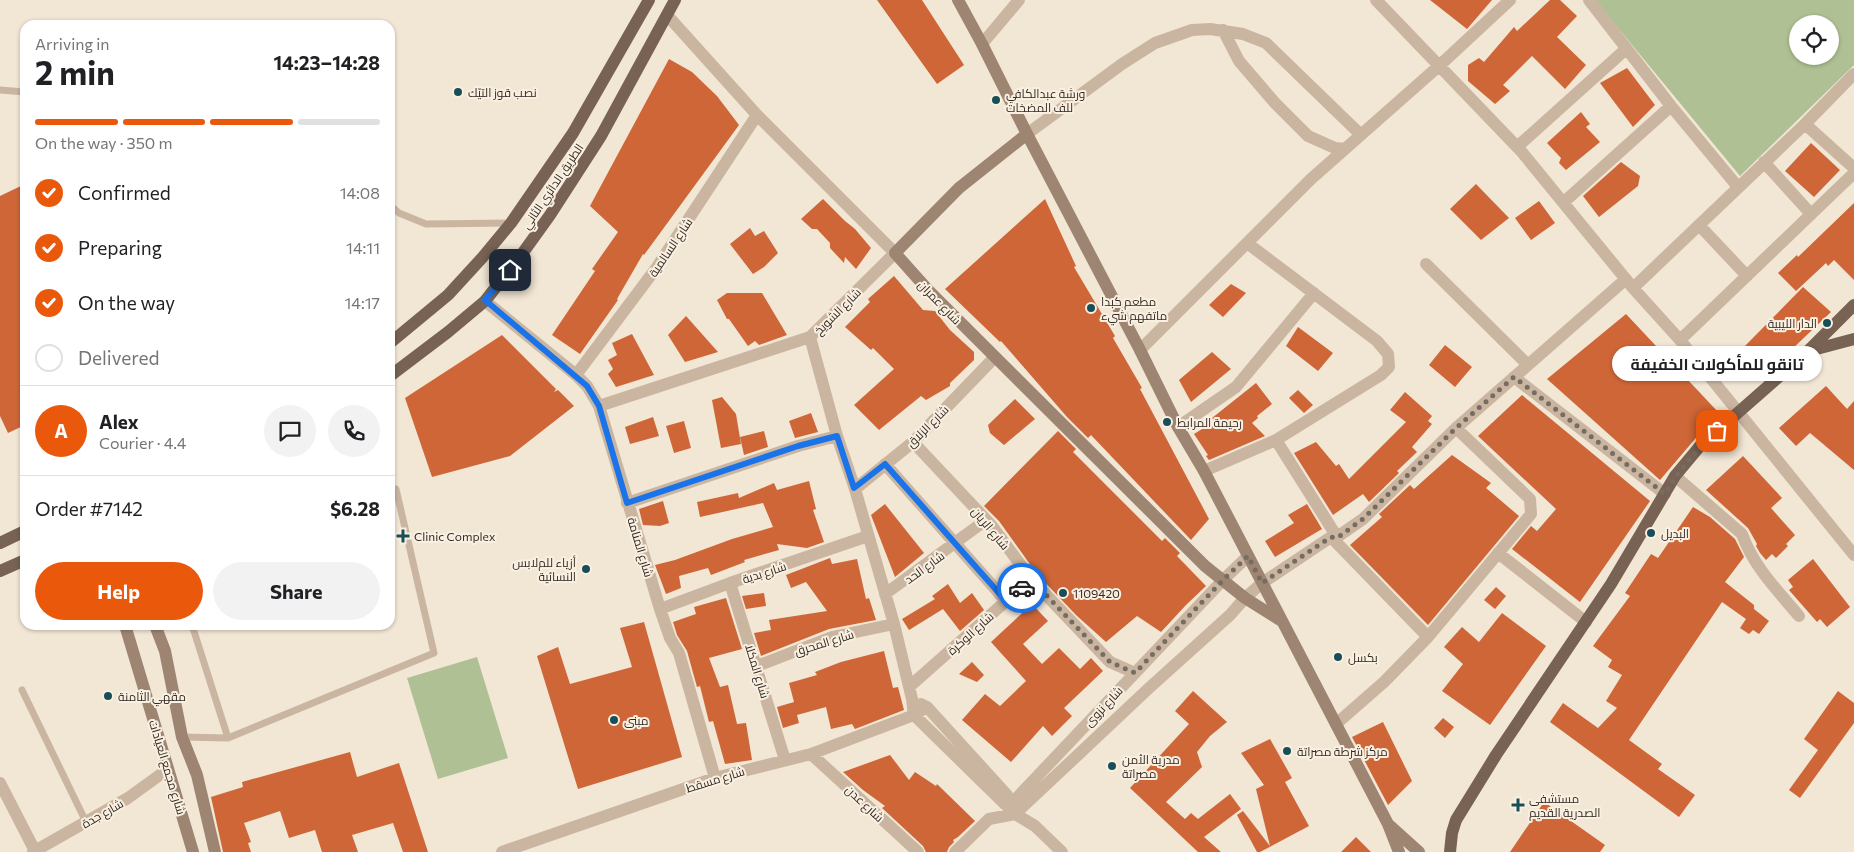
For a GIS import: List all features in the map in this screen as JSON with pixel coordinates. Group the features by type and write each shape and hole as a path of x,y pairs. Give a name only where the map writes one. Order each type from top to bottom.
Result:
{"main road":[{"name":"الطريق الدائري الثاني","path":"395,339 448,294 482,258 511,223 573,133 648,0"},
{"name":"الطريق الدائري الثاني","path":"395,372 448,332 485,300 522,254 574,180 601,136 675,0"},
{"path":"958,0 1178,427 1204,471 1388,824 1399,852"},
{"name":"شارع الشويخ","path":"895,253 959,188 1027,134"},
{"name":"شارع عمران","path":"895,253 994,358 1205,566 1245,598 1282,622"},
{"path":"1450,852 1452,833 1456,820 1496,755 1626,561 1675,476 1700,446 1807,352 1854,305"},
{"path":"1807,352 1854,339"},
{"path":"0,543 20,533"},
{"path":"0,571 20,562"},
{"name":"شارع مجمع العيادات","path":"126,630 193,852"},
{"name":"شارع مجمع العيادات","path":"157,630 164,651 182,737 197,775 215,852"},
{"path":"1388,824 1419,852"}],"street":[{"path":"982,44 1019,0"},
{"path":"1376,0 1517,147 1629,283 1680,340 1854,556"},
{"path":"1140,350 1311,179 1440,65 1510,0"},
{"path":"1589,0 1671,106 1738,187"},
{"name":"شارع عمران","path":"667,15 757,115 895,253"},
{"path":"1027,134 1122,64 1155,43 1192,30 1223,30 1254,37 1266,43 1361,135"},
{"path":"1223,30 1239,61 1275,103 1308,136 1335,148 1345,149"},
{"path":"1517,147 1626,49"},
{"name":"شارع نزوى","path":"1018,806 1230,615 1262,583 1363,519 1456,428 1527,364 1698,225 1805,124 1854,74"},
{"path":"1564,202 1671,106"},
{"name":"شارع السالمية","path":"576,375 657,267 757,115"},
{"path":"1805,124 1854,168"},
{"path":"1764,162 1811,214"},
{"path":"1680,340 1854,173"},
{"path":"1698,225 1747,276"},
{"path":"1204,471 1276,440 1381,375 1389,367 1388,354 1377,341 1247,243"},
{"name":"شارع الشويخ","path":"599,406 810,337 895,253"},
{"path":"1426,264 1527,364"},
{"path":"1178,427 1236,387 1314,293"},
{"name":"شارع المنامة","path":"485,300 576,375 587,386 599,406 660,609 670,638 679,653 715,778"},
{"path":"810,337 837,436 886,594 914,715 996,795 1018,806"},
{"name":"شارع الزلاق","path":"854,488 913,442 994,358"},
{"path":"1514,377 1665,494"},
{"path":"1336,724 1384,682 1428,637 1531,514 1532,504 1530,499 1456,428"},
{"path":"627,503 798,446 837,436"},
{"path":"1276,440 1334,537 1428,637"},
{"name":"شارع الريان","path":"913,442 986,520 1031,579 1110,662 1135,673"},
{"path":"885,464 1006,601"},
{"path":"1675,476 1742,534 1746,546 1760,569 1799,616"},
{"name":"شارع الحد","path":"886,594 986,520"},
{"name":"شارع بدية","path":"660,609 868,536"},
{"path":"1498,553 1586,622"},
{"name":"شارع نزوى","path":"1018,806 1135,673 1248,556"},
{"name":"شارع الوكرة","path":"910,693 1031,579"},
{"name":"شارع المكلا","path":"730,583 785,760"},
{"name":"شارع المحرق","path":"756,666 832,637 894,624"},
{"path":"910,693 927,707 1035,826 1062,852"},
{"name":"شارع مسقط","path":"502,852 715,778 812,754 914,715 927,707"},
{"name":"شارع عدن","path":"812,754 918,852"},
{"name":"شارع جدة","path":"34,852 128,798 168,769"},
{"path":"0,783 34,852"},
{"path":"989,819 996,795"},
{"path":"955,852 989,819 1018,806"}],"lane":[{"path":"0,90 20,92"},
{"path":"395,209 399,213 426,224 511,223"},
{"path":"182,737 228,738 434,654 396,488"},
{"path":"194,630 228,738"},
{"path":"22,690 86,822"}],"green space":[{"path":"1595,0 1854,0 1854,65 1740,176"},
{"path":"477,657 508,758 438,779 407,678"}],"building":[{"path":"877,0 922,0 964,65 937,84"},
{"path":"1430,0 1492,0 1467,29"},
{"path":"1550,0 1560,0 1577,16 1557,37 1586,65 1565,89 1532,56 1503,85 1510,91 1495,104 1468,81 1468,65 1479,58 1484,62 1514,27 1517,31"},
{"path":"669,59 692,72 717,96 739,125 643,254 618,300 580,354 552,335 595,271 592,269 618,232 590,206"},
{"path":"1627,68 1655,105 1633,127 1600,83"},
{"path":"1581,112 1590,124 1586,127 1600,142 1566,170 1559,163 1561,158 1547,143"},
{"path":"1811,143 1840,170 1814,197 1785,171"},
{"path":"1621,162 1640,176 1638,186 1599,217 1583,196"},
{"path":"1476,184 1509,218 1481,240 1450,209"},
{"path":"20,186 20,427 8,433 0,416 0,196"},
{"path":"823,199 855,229 871,248 856,269 845,257 844,263 830,248 830,243 817,229 812,229 801,219"},
{"path":"1045,199 1076,266 1074,267 1115,336 1113,338 1142,388 1140,389 1209,519 1191,540 1091,435 1088,438 1067,417 1001,341 945,289"},
{"path":"1539,201 1555,223 1531,240 1515,218"},
{"path":"1854,203 1854,280 1834,260 1828,266 1826,263 1796,291 1778,273 1797,255 1798,257"},
{"path":"750,228 755,236 764,231 778,253 764,267 753,274 730,244"},
{"path":"894,276 923,310 935,311 950,330 974,352 974,360 950,383 950,386 926,400 921,396 879,430 854,405 894,369 873,348 871,350 845,327 870,302 868,299"},
{"path":"1231,284 1246,293 1223,317 1209,305"},
{"path":"1803,287 1831,312 1768,372 1743,348"},
{"path":"727,293 762,293 787,335 759,345 755,341 748,346 729,319 727,319 717,300"},
{"path":"1626,314 1718,412 1660,480 1547,379"},
{"path":"686,316 718,352 685,362 668,335"},
{"path":"1298,327 1333,353 1318,371 1286,346"},
{"path":"632,334 654,375 616,387 608,374 613,369 608,360 617,355 612,343"},
{"path":"502,335 556,389 554,392 558,390 574,406 510,456 432,477 405,398"},
{"path":"1445,345 1472,367 1455,387 1429,365"},
{"path":"1212,352 1231,369 1191,402 1179,380"},
{"path":"1256,383 1272,404 1257,416 1258,418 1252,423 1265,436 1209,460 1206,456 1208,455 1194,434 1215,421 1212,418"},
{"path":"1826,386 1847,409 1854,401 1854,470 1810,433 1796,446 1779,428"},
{"path":"1298,390 1313,405 1304,413 1289,398"},
{"path":"1405,392 1432,416 1428,421 1432,424 1412,447 1417,452 1397,471 1399,473 1369,502 1363,494 1333,515 1294,453 1316,442 1336,466 1339,464 1349,479 1406,422 1390,410"},
{"path":"1522,395 1650,501 1580,602 1512,549 1531,526 1537,531 1556,509 1478,436"},
{"path":"722,397 736,414 741,444 721,448 712,400"},
{"path":"1015,399 1035,419 1004,445 990,433 988,425"},
{"path":"811,413 818,432 795,438 789,421"},
{"path":"653,417 659,436 630,444 625,427"},
{"path":"684,421 691,448 674,453 666,426"},
{"path":"764,431 768,447 744,455 740,437"},
{"path":"1058,431 1076,449 1073,452 1162,541 1165,538 1180,553 1177,556 1206,586 1161,632 1137,616 1106,642 1076,615 1037,574 999,521 984,506"},
{"path":"1452,455 1491,483 1486,488 1519,516 1428,625 1350,545 1382,517 1379,514 1410,485 1414,489"},
{"path":"1743,456 1782,498 1771,508 1795,535 1786,544 1788,546 1776,558 1772,554 1766,560 1756,546 1757,544 1748,528 1706,490"},
{"path":"809,481 816,509 813,510 824,542 807,548 777,544 779,550 744,560 745,562 711,575 708,568 679,576 681,588 666,594 655,565 773,527 763,503 700,517 697,502 738,493 739,498 774,483 777,490"},
{"path":"663,501 669,523 660,526 643,525 639,509"},
{"path":"885,504 924,553 895,577 871,515"},
{"path":"1307,504 1322,529 1275,557 1265,541 1294,523 1288,515"},
{"path":"1693,507 1710,517 1735,539 1744,557 1725,582 1754,605 1754,609 1769,621 1759,634 1753,630 1749,634 1740,628 1746,619 1722,602 1629,740 1662,764 1658,769 1695,795 1679,817 1550,722 1563,703 1598,728 1617,708 1606,701 1622,675 1608,667 1612,660 1593,646 1630,596 1625,593 1651,554 1658,558"},
{"path":"830,558 832,564 857,559 866,599 869,598 876,620 829,629 761,656 754,633 771,630 769,620 827,611 806,582 791,588 786,575"},
{"path":"1813,559 1850,607 1827,627 1820,619 1817,622 1789,590 1793,587 1788,580"},
{"path":"948,584 960,603 972,593 984,610 960,631 943,609 909,630 902,619 935,599 932,596"},
{"path":"1496,587 1506,596 1495,609 1484,600"},
{"path":"764,593 766,606 746,609 742,596"},
{"path":"726,598 742,649 709,658 720,687 728,685 737,724 746,723 752,760 725,764 713,721 709,722 700,686 697,687 687,651 677,635 673,622 696,614 694,607"},
{"path":"1032,604 1048,621 1023,644 1042,664 1059,648 1080,669 1091,658 1103,671 1064,708 1072,716 1052,736 1043,726 1011,762 962,720 985,694 1000,706 1026,681 991,642"},
{"path":"1502,613 1546,646 1490,725 1442,691 1463,664 1444,647 1462,627 1479,642"},
{"name":"مبنى","path":"644,622 682,757 578,789 537,656 558,647 570,684 632,667 620,628"},
{"path":"884,651 893,688 898,687 904,710 855,729 852,724 831,729 826,707 797,715 799,723 783,728 777,707 794,702 789,683 817,675 815,672 841,662"},
{"path":"972,662 984,675 977,682 959,674"},
{"path":"1193,691 1227,722 1210,736 1197,752 1202,767 1166,802 1185,819 1191,813 1198,819 1230,794 1241,809 1204,837 1221,852 1198,852 1130,788 1189,724 1175,711"},
{"path":"1838,691 1854,703 1854,723 1800,798 1789,790 1818,750 1804,739"},
{"path":"1443,718 1454,727 1445,738 1434,728"},
{"path":"1383,722 1412,781 1388,805 1352,737"},
{"path":"1270,739 1292,778 1285,782 1309,826 1260,852 1257,852 1237,815 1243,811 1270,846 1256,789 1264,785 1241,753"},
{"path":"350,752 357,777 399,763 428,852 403,852 393,823 352,835 358,852 322,852 315,830 289,838 280,811 244,823 251,842 248,843 251,852 223,852 211,797 243,787 242,782"},
{"path":"890,755 909,780 915,772 936,786 937,784 975,821 953,840 954,842 947,852 926,852 923,846 882,808 885,806 843,772"},
{"path":"1544,802 1605,845 1600,852 1510,852"},
{"path":"1356,837 1371,852 1341,852"}],"way so far":[{"path":"1022,588 1031,579 1110,662 1135,673 1248,556 1262,583 1331,537 1337,538 1363,519 1456,428 1514,377 1665,494 1675,476 1700,446 1717,431"}],"place":[{"name":"نصب قوز التيّك","path":"458,92"},
{"name":"ورشة عبدالكافي للف المضخات","path":"996,100"},
{"name":"مطعم كبدا ماتفهم شيء","path":"1091,308"},
{"name":"الدار الليبية","path":"1827,323"},
{"name":"رحيمة المرابط","path":"1167,422"},
{"name":"تانقو للمأكولات الخفيفة","path":"1717,431"},
{"name":"البديل","path":"1651,533"},
{"name":"Clinic Complex","path":"403,536"},
{"name":"أزياء للمﻻبس النسائية","path":"586,569"},
{"name":"1109420","path":"1063,593"},
{"name":"بكسل","path":"1338,657"},
{"name":"مقهي الثامنة","path":"108,696"},
{"name":"مبنى","path":"614,720"},
{"name":"مركز شرطة مصراتة","path":"1287,751"},
{"name":"مدرية الأمن مصراتة","path":"1112,766"},
{"name":"مستشفى الصدرية القديم","path":"1518,805"}],"route":[{"path":"510,270 485,300 587,386 599,406 627,503 798,446 837,436 854,488 885,464 1006,601 1022,588"}]}
